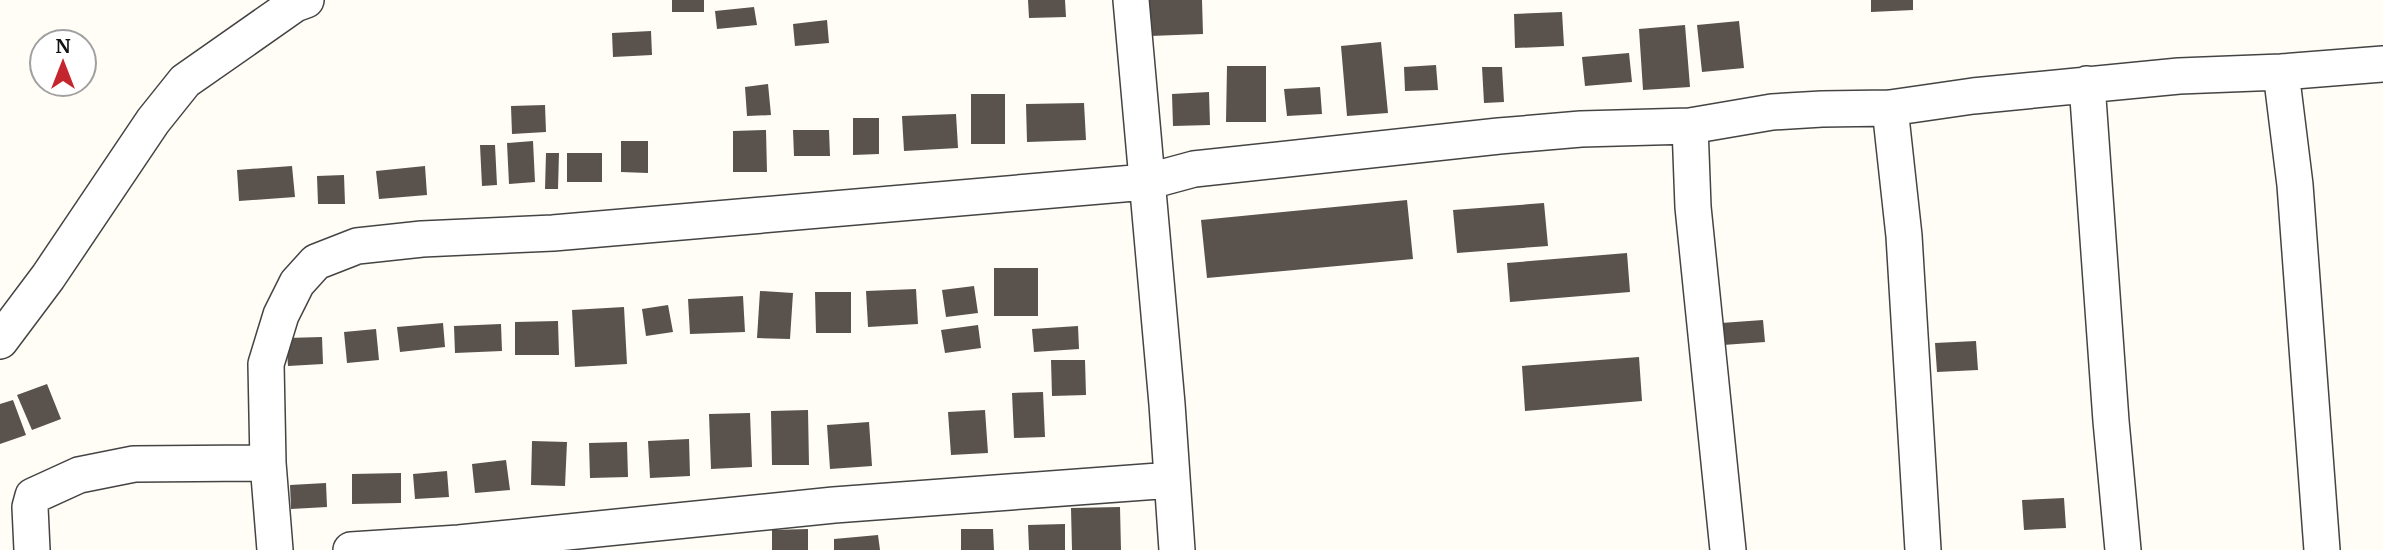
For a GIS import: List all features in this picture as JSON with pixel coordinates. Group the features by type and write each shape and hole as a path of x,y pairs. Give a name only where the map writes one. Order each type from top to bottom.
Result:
{"street":[{"path":"0,341 48,277 153,121 185,81 295,4 306,0"},
{"path":"1130,0 1177,550"},
{"path":"275,550 268,463 266,364 281,315 298,283 316,262 357,246 422,239 553,233 1146,181 1194,169 1499,136 1581,129 1690,126 1773,112 1890,108 2087,84 2383,64"},
{"path":"2281,72 2295,186 2322,550"},
{"path":"2087,84 2123,550"},
{"path":"1890,108 1904,236 1923,550"},
{"path":"1690,126 1696,235 1728,550"},
{"path":"32,550 30,507 33,496 79,475 134,464 268,463"},
{"path":"351,550 834,505 1172,480"}],"building":[{"path":"672,0 704,0 704,12 672,12"},
{"path":"1028,0 1065,0 1066,17 1029,18"},
{"path":"1149,0 1202,0 1203,34 1150,36"},
{"path":"1871,0 1913,0 1913,10 1871,12"},
{"path":"754,7 757,25 717,29 715,11"},
{"path":"1562,12 1564,46 1515,48 1514,14"},
{"path":"827,20 829,43 795,46 793,24"},
{"path":"1739,21 1744,68 1702,72 1697,25"},
{"path":"1685,25 1690,87 1643,90 1639,29"},
{"path":"651,31 652,55 613,57 612,33"},
{"path":"1381,42 1388,113 1347,116 1341,46"},
{"path":"1629,53 1632,82 1585,86 1582,57"},
{"path":"1436,65 1438,90 1405,91 1404,67"},
{"path":"1227,66 1266,66 1266,122 1226,122"},
{"path":"1482,67 1502,67 1504,102 1484,103"},
{"path":"768,84 771,115 747,116 745,87"},
{"path":"1320,87 1322,114 1287,116 1284,89"},
{"path":"1209,92 1210,125 1173,126 1172,94"},
{"path":"971,94 1005,94 1005,144 971,144"},
{"path":"1084,103 1086,140 1027,142 1026,104"},
{"path":"545,105 546,132 512,134 511,106"},
{"path":"956,114 958,148 904,151 902,116"},
{"path":"853,118 879,118 879,154 853,155"},
{"path":"766,130 767,172 733,172 733,131"},
{"path":"793,130 829,130 830,156 794,156"},
{"path":"533,141 535,182 509,184 507,143"},
{"path":"621,141 648,141 648,173 621,172"},
{"path":"480,145 495,145 497,185 482,186"},
{"path":"546,153 559,153 558,189 545,189"},
{"path":"567,153 602,153 602,182 567,182"},
{"path":"292,166 295,197 239,201 237,170"},
{"path":"425,166 427,195 379,199 376,171"},
{"path":"344,175 345,204 318,204 317,176"},
{"path":"1407,200 1413,259 1207,278 1201,220"},
{"path":"1544,203 1548,246 1457,253 1453,210"},
{"path":"1627,253 1630,292 1510,302 1507,263"},
{"path":"994,268 1038,268 1038,316 994,316"},
{"path":"974,286 978,313 946,317 942,290"},
{"path":"916,289 918,324 868,327 866,291"},
{"path":"760,291 793,293 790,339 757,338"},
{"path":"815,292 851,292 851,333 816,333"},
{"path":"743,296 745,332 690,334 688,299"},
{"path":"668,305 673,332 646,336 642,309"},
{"path":"624,307 627,364 575,367 572,310"},
{"path":"1763,320 1765,342 1723,345 1721,323"},
{"path":"558,321 559,355 515,355 515,322"},
{"path":"443,323 445,347 400,352 397,327"},
{"path":"501,324 502,351 455,353 454,326"},
{"path":"978,325 981,348 945,353 941,330"},
{"path":"1078,326 1079,349 1034,352 1032,329"},
{"path":"376,329 379,360 347,363 344,332"},
{"path":"322,337 323,364 288,366 286,338"},
{"path":"1976,341 1978,370 1937,372 1935,343"},
{"path":"1639,357 1642,401 1525,411 1522,366"},
{"path":"1051,360 1085,360 1086,395 1052,396"},
{"path":"47,384 61,419 32,430 17,395"},
{"path":"1043,392 1045,437 1014,438 1012,393"},
{"path":"13,400 26,435 0,444 0,404"},
{"path":"808,410 809,465 772,465 771,411"},
{"path":"985,410 988,453 951,455 948,412"},
{"path":"750,413 752,467 711,469 709,414"},
{"path":"869,422 872,466 830,469 827,425"},
{"path":"689,439 690,476 650,478 648,441"},
{"path":"532,441 567,442 565,486 531,485"},
{"path":"627,442 628,477 590,478 589,443"},
{"path":"506,460 510,490 475,493 472,464"},
{"path":"447,471 449,497 415,499 413,474"},
{"path":"401,473 401,503 352,504 352,474"},
{"path":"326,483 327,507 291,509 290,485"},
{"path":"2064,498 2066,528 2024,530 2022,500"},
{"path":"1120,507 1121,550 1072,550 1071,508"},
{"path":"1065,524 1065,550 1029,550 1028,525"},
{"path":"808,529 808,550 772,550 772,530"},
{"path":"961,529 993,529 994,550 961,550"},
{"path":"878,535 880,550 834,550 834,539"}]}
